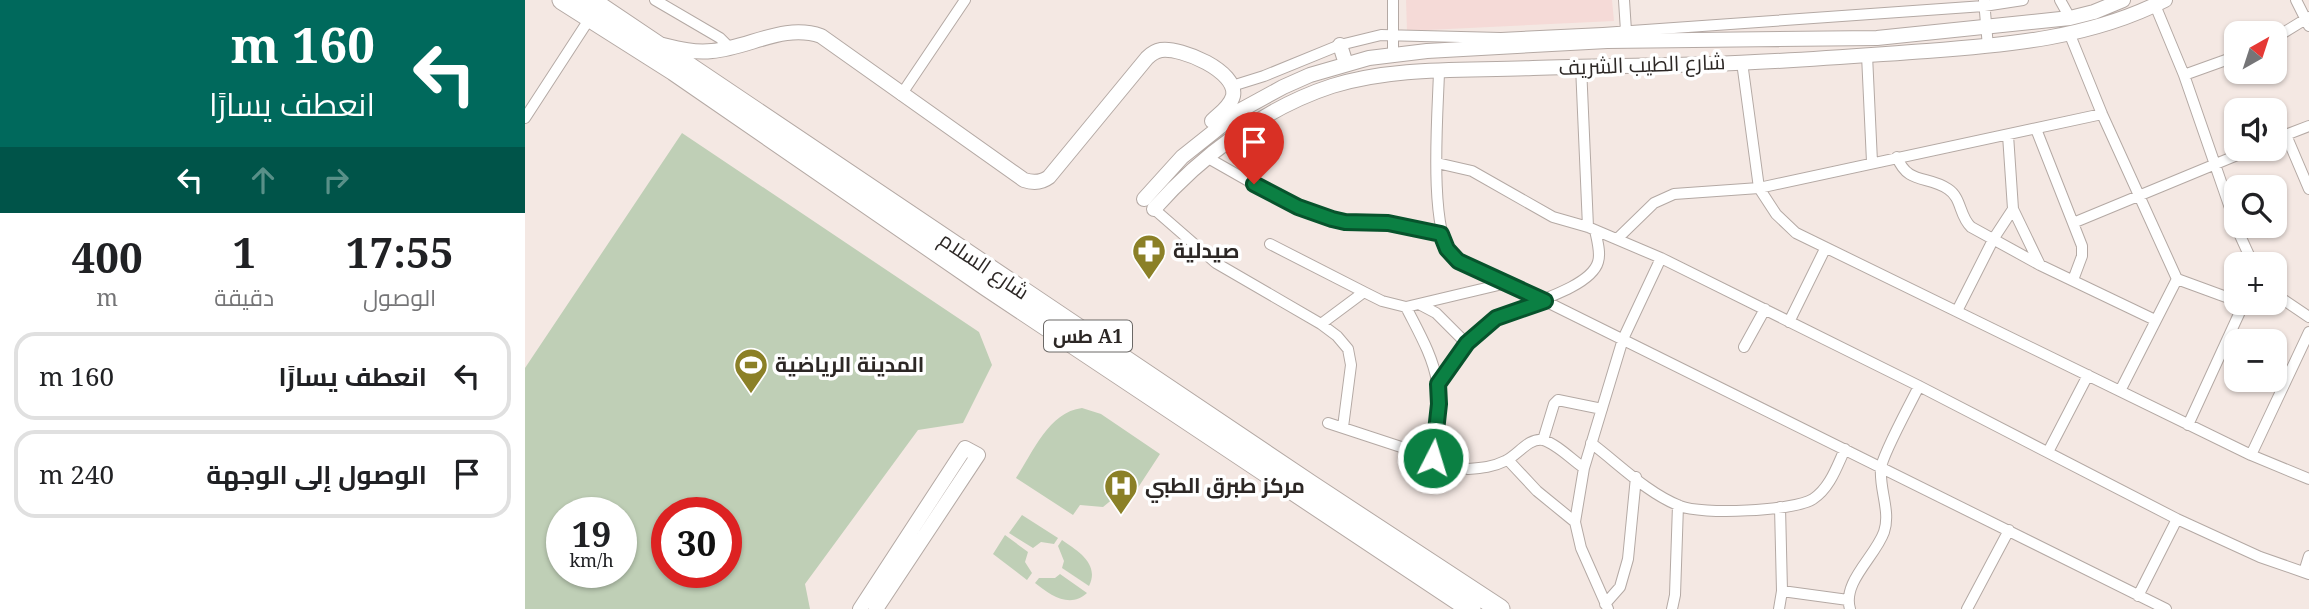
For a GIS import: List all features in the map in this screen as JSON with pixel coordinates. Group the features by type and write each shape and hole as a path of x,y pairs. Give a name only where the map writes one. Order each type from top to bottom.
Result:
{"highway":[{"name":"طس A1","path":"562,0 590,9 655,43 677,66"},
{"name":"طس A1","path":"590,9 677,66"},
{"name":"شارع السلام","path":"677,66 1498,608"},
{"name":"شارع السلام","path":"677,66 986,286 1471,609"}],"main road":[{"name":"شارع الطيب الشريف","path":"1149,204 1175,163 1230,117 1273,92 1310,75 1346,64 1394,54 1580,42 1877,37 1988,28 2070,18 2123,0"},
{"name":"شارع الطيب الشريف","path":"1149,204 1258,121 1333,86 1383,75 1742,62 1989,47 2070,35 2108,24 2160,2"},
{"path":"655,43 696,51 730,48 783,33 814,33 837,46 1024,180 1033,182 1045,179 1052,173 1147,58 1154,52 1173,51 1205,62 1223,73 1232,86 1230,104 1199,133 1197,144 1209,158"},
{"path":"1607,41 1604,57 1612,65"},
{"path":"1580,42 1587,54 1581,66"},
{"path":"1340,45 1346,64"},
{"path":"860,609 972,452 876,609"}],"street":[{"path":"655,0 720,38 730,48"},
{"path":"901,94 965,0"},
{"path":"1393,0 1394,54"},
{"path":"1624,0 1626,31"},
{"path":"1899,0 1900,12"},
{"path":"1232,86 1340,45 1392,34 1501,38 1900,12 2023,0"},
{"path":"2060,0 2070,18"},
{"path":"2287,31 2308,20 2296,0"},
{"path":"2160,2 2214,164 2248,252"},
{"path":"1984,3 1989,47"},
{"path":"525,118 590,9"},
{"path":"2070,35 2102,114 2177,279 2224,297"},
{"path":"1867,55 1871,162"},
{"path":"2184,75 2224,61"},
{"path":"1742,62 1759,188 1786,225 1796,233 2188,425 2309,479"},
{"path":"1438,384 1467,343 1496,318 1545,301 1590,274 1598,265 1599,256 1592,228 1581,66"},
{"path":"1439,72 1437,163 1441,234 1447,249 1458,261 1623,339 2166,609"},
{"path":"1617,239 1654,203 1667,195 1759,188 2102,114"},
{"path":"2287,134 2309,125"},
{"path":"2036,129 2083,251 2073,280"},
{"path":"2008,135 2013,209 2040,265"},
{"path":"2287,150 2309,189"},
{"path":"1209,158 1266,191 1324,216 1345,222 1388,223 1441,234"},
{"path":"1897,158 1907,174 1950,190 1957,197 1967,224 2040,265 2155,320"},
{"path":"2073,223 2224,160"},
{"path":"1437,163 1472,171 1553,217 1592,228 1661,258 1919,386 2177,519 2260,557 2307,573 2309,556"},
{"path":"1149,204 1216,263 1321,324 1343,342 1351,357 1343,427"},
{"path":"1957,311 1994,238 2013,209"},
{"path":"1270,244 1382,301 1406,307 1507,284"},
{"path":"1789,321 1825,249"},
{"path":"1607,607 1581,548 1575,522 1584,468 1623,339 1661,258"},
{"path":"2120,391 2177,279"},
{"path":"1321,324 1364,292"},
{"path":"2287,301 2309,317"},
{"path":"1419,304 1436,313 1467,343"},
{"path":"1406,307 1429,355 1438,384 1439,404 1433,458"},
{"path":"1744,347 1765,309"},
{"path":"2188,425 2236,315"},
{"path":"2251,455 2309,332"},
{"path":"2048,452 2088,375"},
{"path":"1782,592 1849,605 1851,589 1884,531 1886,518 1881,467 1919,386"},
{"path":"1543,440 1554,404 1558,400 1602,409"},
{"path":"1328,423 1468,468 1487,468 1508,460 1533,441 1543,440 1584,468"},
{"path":"1591,443 1678,505 1707,512 1780,507 1811,500 1820,493 1831,477 1845,449"},
{"path":"1508,460 1538,491 1575,522"},
{"path":"1607,607 1620,587 1628,559 1636,477"},
{"path":"1672,609 1675,595 1678,505"},
{"path":"1779,609 1782,592 1780,507"},
{"path":"2138,596 2177,519"},
{"path":"1972,607 2008,530"}],"shaded area":[{"path":"1406,0 1612,0 1614,21 1407,31"}],"green space":[{"name":"المدينة الرياضية","path":"682,133 979,332 992,365 963,423 918,430 805,584 810,609 525,609 525,368"},
{"path":"1082,408 1101,414 1160,454 1126,506 1114,498 1103,507 1080,505 1073,515 1016,478 1051,425 1070,411"},
{"path":"1022,515 1058,538 1054,544 1041,542 1033,548 1009,533"},
{"path":"1005,535 1028,552 1025,562 1032,573 1027,580 993,554"},
{"path":"1062,540 1090,565 1092,578 1089,586 1062,568 1064,561 1058,546"},
{"path":"1060,574 1087,593 1074,600 1060,599 1035,583 1039,578 1055,578"}],"place":[{"name":"صيدلية","path":"1149,281"},
{"name":"المدينة الرياضية","path":"751,395"},
{"name":"مركز طبرق الطبي","path":"1121,516"}],"route":[{"path":"1254,184 1298,207 1332,219 1357,223 1388,223 1441,234 1447,249 1458,261 1545,301 1496,318 1482,327 1467,343 1438,384 1439,404 1433,458"}]}
